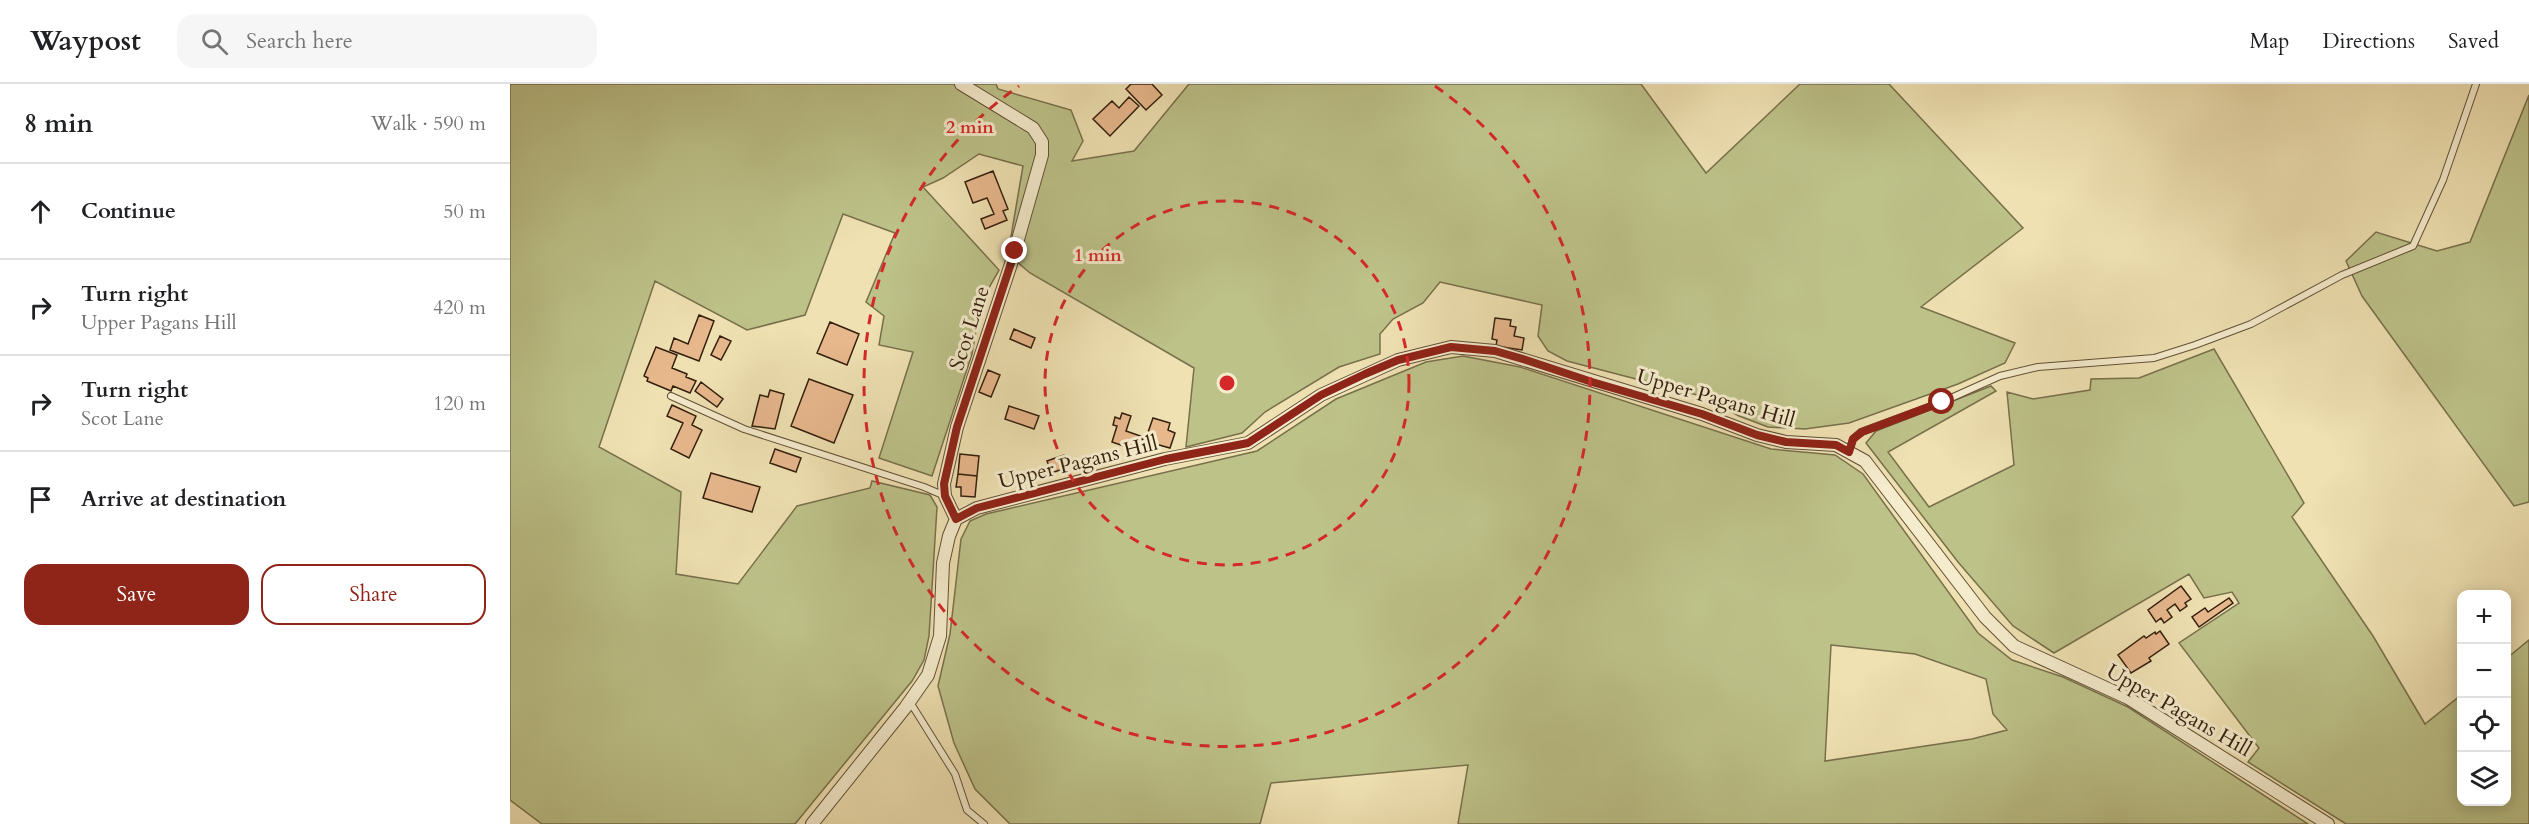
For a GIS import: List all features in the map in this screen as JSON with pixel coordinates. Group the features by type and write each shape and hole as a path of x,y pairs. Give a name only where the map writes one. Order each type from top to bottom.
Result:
{"street":[{"name":"Scot Lane","path":"945,496 944,484 957,427 1011,264 1042,155 1042,142 1033,128 961,84"},
{"name":"Upper Pagans Hill","path":"956,519 977,508 1166,459 1248,443 1321,395 1398,360 1451,347 1495,351 1702,414 1757,435 1786,442 1836,445 1865,461 1985,617 2014,646 2128,698 2328,824"},
{"path":"812,824 928,675 940,636 943,563 949,536 956,519 945,496"}],"lane":[{"path":"1849,452 1853,439 1862,432 1942,402 2000,376 2038,367 2154,358 2250,324 2342,275 2413,246 2443,180 2476,84"},
{"path":"671,396 744,429 924,487 945,496"},
{"path":"910,701 955,774 968,810 984,824"}],"green space":[{"path":"510,84 996,84 998,89 1071,110 1083,141 1072,161 1134,151 1189,84 1641,84 1706,173 1800,84 1889,84 2023,228 1921,307 2015,343 2005,363 1958,384 1849,423 1805,429 1768,427 1739,416 1705,397 1567,361 1548,351 1538,336 1542,305 1440,282 1423,303 1393,319 1380,334 1380,354 1339,367 1265,412 1242,433 1186,447 1194,368 1030,273 1008,254 1023,166 979,154 943,178 923,187 999,270 981,302 972,354 932,476 879,458 913,352 879,345 884,316 866,302 895,233 843,214 805,315 747,330 655,281 599,447 681,492 676,574 738,584 797,506 870,488 872,481 930,495 937,507 929,636 924,660 912,681 795,824 542,824 510,800"},
{"path":"2529,95 2529,502 2514,506 2362,296 2346,261 2376,232 2437,251 2470,242"},
{"path":"2214,349 2304,503 2292,517 2373,636 2425,724 2457,698 2457,806 2511,806 2511,655 2529,640 2529,824 2346,824 2248,762 2259,748 2179,643 2239,603 2232,592 2204,598 2189,574 2054,653 2013,626 1958,562 1866,443 1876,431 1991,386 1996,391 1888,452 1929,507 2014,465 2007,392 2033,399 2090,390 2091,379 2139,378"},
{"path":"1463,356 1520,367 1771,449 1835,455 1863,474 1978,633 2012,660 2063,677 2128,707 2308,824 1458,824 1468,765 1271,783 1260,824 1010,824 975,789 954,743 938,686 950,634 961,539 970,521 986,514 1257,451 1336,399 1426,362","holes":["1831,645 1915,654 1986,679 1993,714 2007,730 1972,739 1825,761"]}],"building":[{"path":"1131,84 1152,84 1162,95 1146,110 1126,89"},
{"path":"1129,97 1139,106 1110,136 1093,119 1112,101 1119,108"},
{"path":"993,171 1008,209 1003,211 1007,220 985,229 981,219 994,214 987,198 973,203 965,182"},
{"path":"699,315 714,321 699,361 670,350 674,338 688,344"},
{"path":"1495,318 1511,320 1510,326 1516,327 1514,336 1524,338 1522,350 1496,346 1497,340 1492,339"},
{"path":"830,322 859,334 847,365 817,353"},
{"path":"1014,329 1035,338 1031,348 1010,339"},
{"path":"720,336 731,341 721,360 711,355"},
{"path":"656,347 677,355 672,368 687,374 686,377 696,381 690,393 673,386 671,391 647,381 648,378 644,376"},
{"path":"988,370 1000,375 991,397 979,392"},
{"path":"809,379 853,395 834,443 791,426"},
{"path":"701,382 723,399 717,407 695,391"},
{"path":"770,390 784,394 775,429 752,426 760,395 768,397"},
{"path":"672,405 696,416 692,425 702,430 689,458 671,449 683,423 667,416"},
{"path":"1009,406 1039,416 1034,429 1005,419"},
{"path":"1122,413 1131,416 1126,431 1146,438 1153,418 1170,423 1168,430 1175,433 1170,448 1159,445 1158,450 1144,453 1112,442 1117,426 1113,425 1115,417 1120,419"},
{"path":"775,449 801,458 796,472 770,463"},
{"path":"960,454 979,456 977,476 958,474"},
{"path":"1064,455 1068,467 1046,475 1043,468 1049,466 1047,461"},
{"path":"711,473 760,487 752,512 703,498"},
{"path":"958,474 977,476 975,497 961,496 961,487 956,487"},
{"path":"2181,586 2191,599 2185,603 2187,606 2180,611 2175,604 2167,610 2172,617 2164,623 2161,618 2156,622 2148,610"},
{"path":"2229,598 2233,603 2199,627 2192,617 2205,608 2208,612"},
{"path":"2160,631 2169,644 2149,658 2151,661 2131,673 2118,655 2144,636 2146,638"}],"route":[{"path":"1015,251 957,427 944,484 945,496 956,519 977,508 1166,459 1248,443 1321,395 1365,374 1398,360 1451,347 1495,351 1702,414 1757,435 1786,442 1836,445 1849,452 1853,439 1862,432 1942,402"}]}
